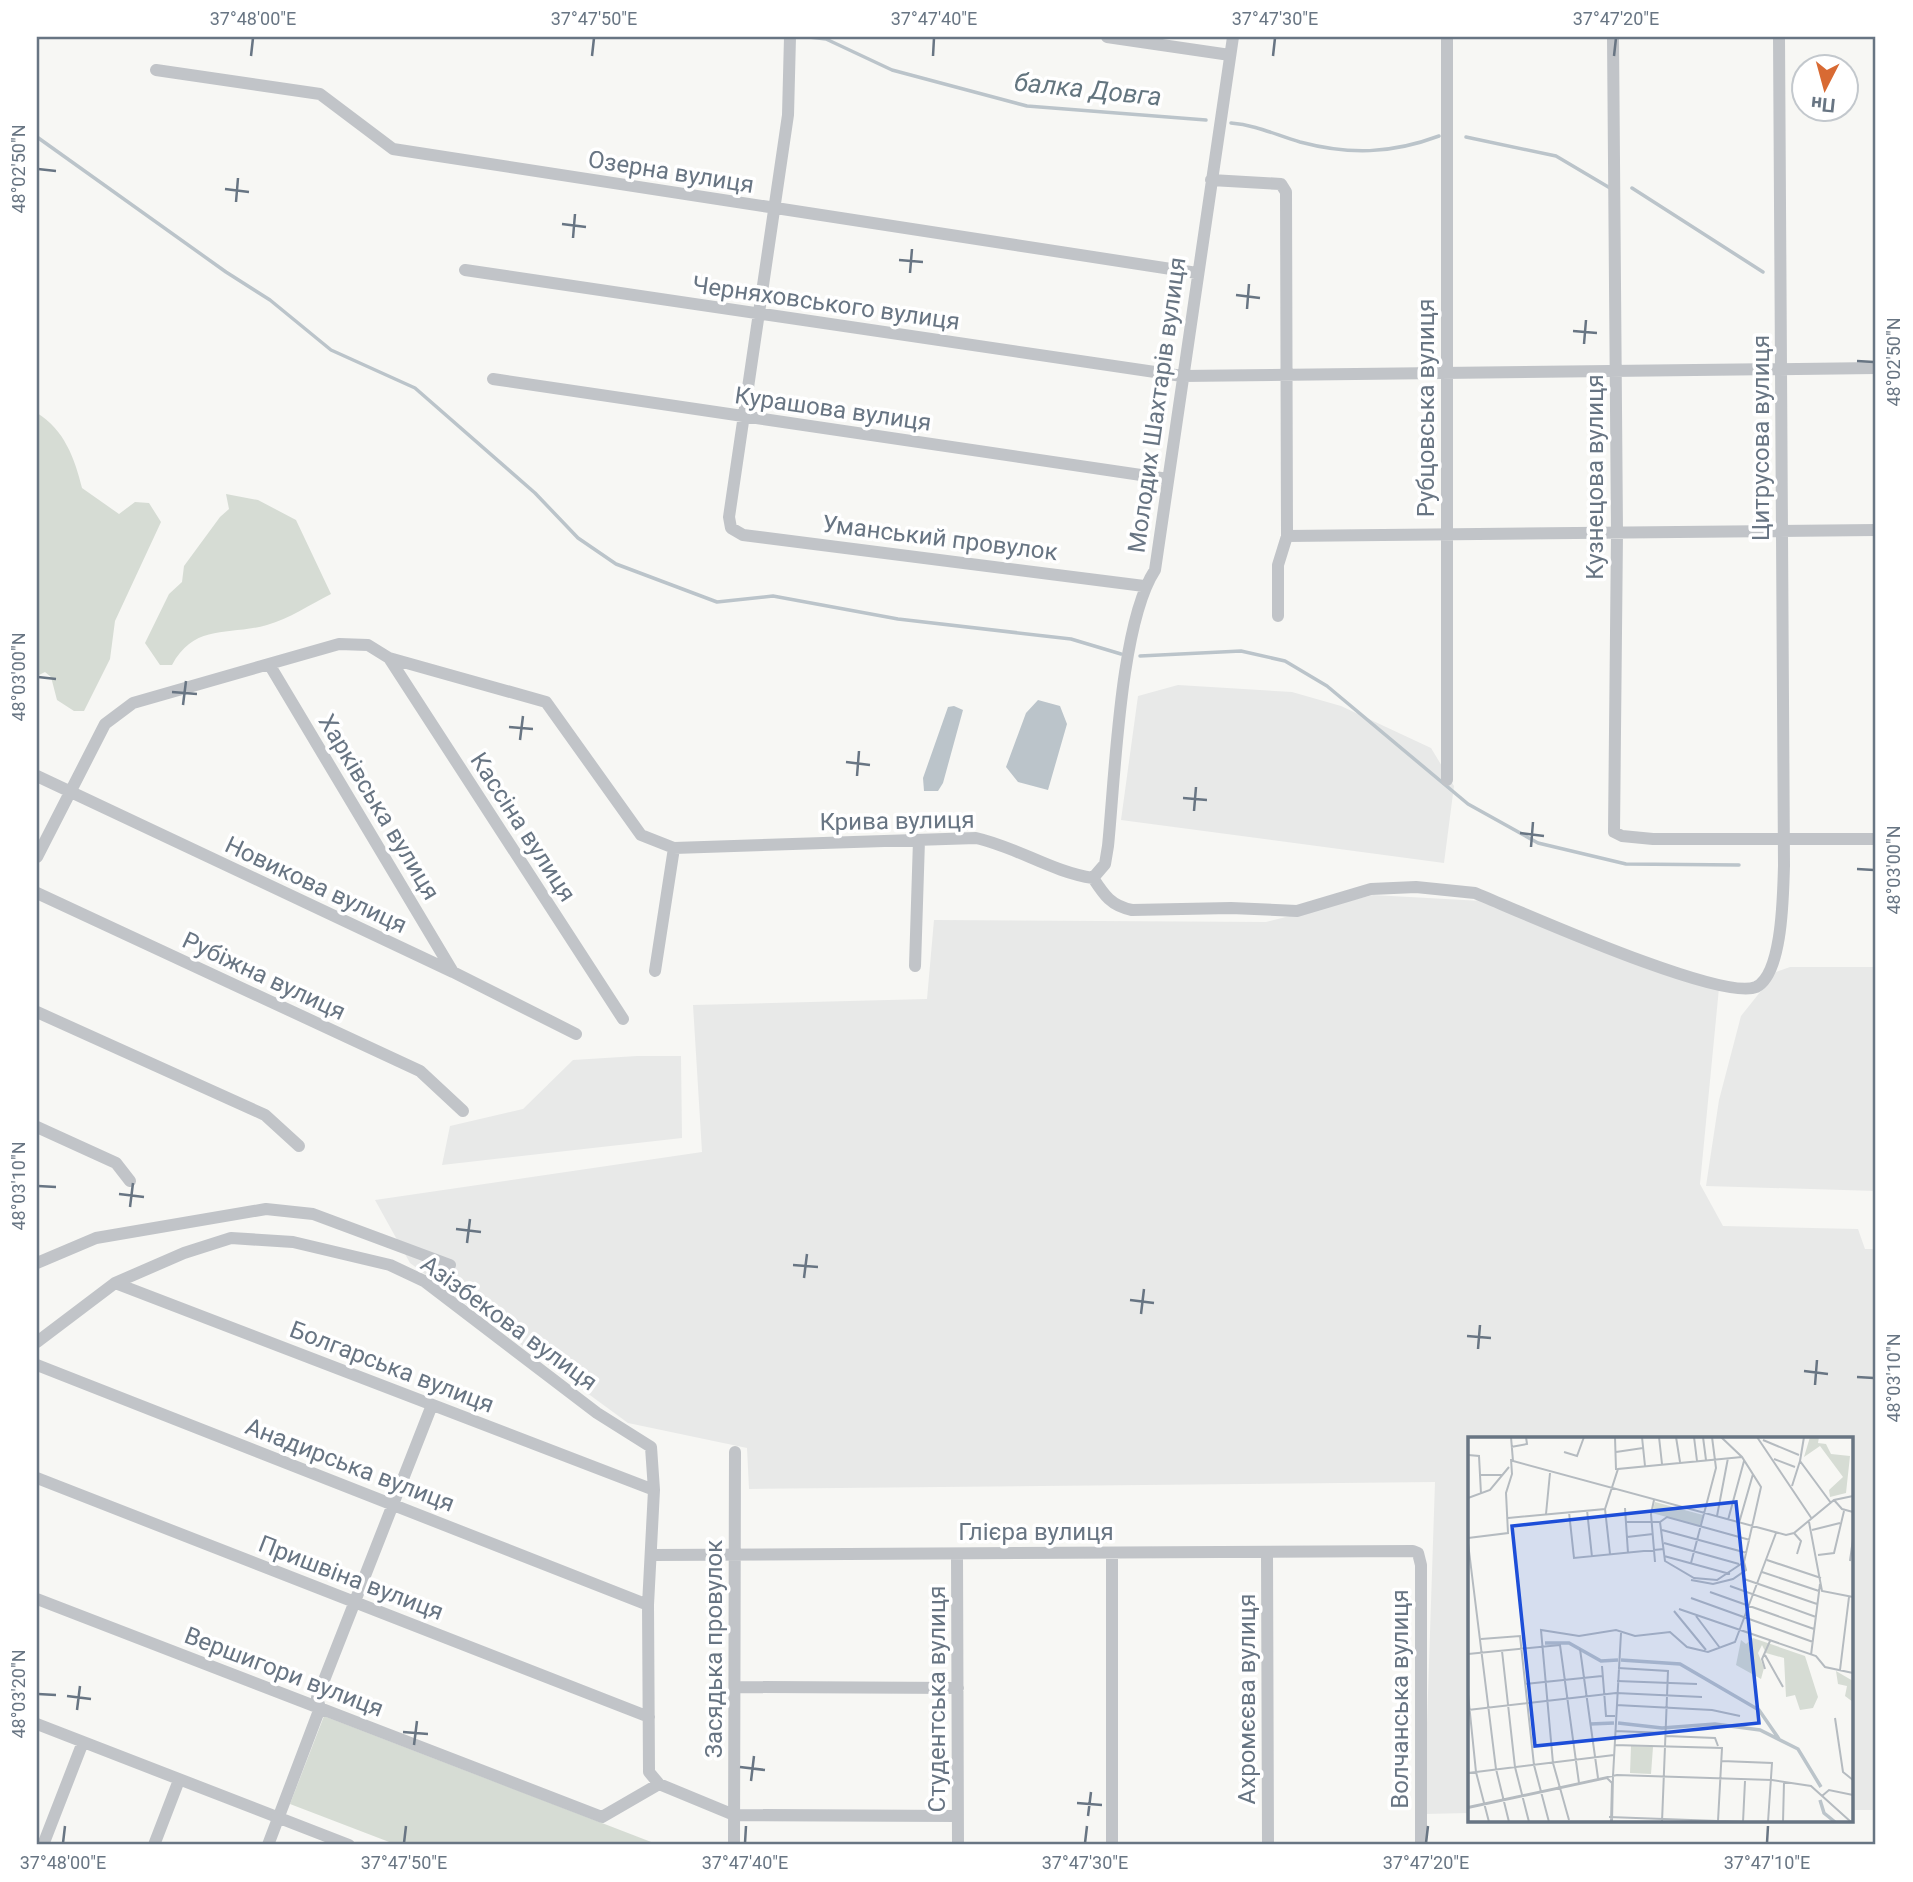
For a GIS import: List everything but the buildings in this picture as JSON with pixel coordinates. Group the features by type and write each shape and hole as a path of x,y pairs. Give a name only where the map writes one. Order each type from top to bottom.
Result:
{"street":[{"path":"1107,37 1230,55"},
{"name":"Молодих Шахтарів вулиця","path":"1093,877 1105,864 1127,668 1144,586 1155,569 1233,37"},
{"name":"Рубцовська вулиця","path":"1447,37 1447,780"},
{"name":"Кузнецова вулиця","path":"1613,37 1617,533 1615,832 1622,836 1653,839 1784,839"},
{"name":"Цитрусова вулиця","path":"1093,877 1106,898 1117,907 1132,910 1231,908 1297,911 1371,889 1416,887 1475,893 1689,978 1738,988 1755,987 1767,977 1779,939 1784,839 1779,37"},
{"path":"744,418 788,116 790,41"},
{"name":"Озерна вулиця","path":"156,70 320,94 393,149 1197,273"},
{"path":"1211,180 1281,184 1285,187 1287,536 1278,565 1278,616"},
{"name":"Черняховського вулиця","path":"465,270 1182,376 1876,368"},
{"name":"Курашова вулиця","path":"493,379 1168,479"},
{"name":"Уманський провулок","path":"744,418 729,517 732,528 743,535 1144,586"},
{"path":"1287,536 1876,530"},
{"path":"37,857 68,791 105,724 133,703 339,644 368,645 389,658"},
{"name":"Крива вулиця","path":"389,658 546,702 641,835 674,848 976,838 1013,848 1074,875 1093,877"},
{"name":"Кассіна вулиця","path":"389,658 623,1018"},
{"name":"Харківська вулиця","path":"269,664 453,972"},
{"name":"Новикова вулиця","path":"37,776 453,972 576,1034"},
{"path":"1784,839 1876,839"},
{"path":"915,966 919,840"},
{"path":"655,971 674,848"},
{"name":"Рубіжна вулиця","path":"37,893 420,1071 463,1111"},
{"path":"37,1012 265,1115 299,1146"},
{"path":"37,1127 116,1163 130,1181"},
{"path":"37,1263 96,1238 266,1209 313,1214 450,1265"},
{"name":"Азізбекова вулиця","path":"37,1342 115,1283 184,1253 231,1238 293,1242 390,1265 424,1281 597,1413 645,1441 654,1457 654,1490"},
{"name":"Болгарська вулиця","path":"115,1283 654,1490"},
{"name":"Анадирська вулиця","path":"37,1365 648,1605"},
{"path":"268,1845 320,1708 317,1698 432,1405"},
{"name":"Засядька провулок","path":"734,1845 735,1452"},
{"name":"Пришвіна вулиця","path":"37,1478 649,1717"},
{"path":"654,1490 653,1555 648,1605 649,1772 659,1784 734,1815 958,1816"},
{"name":"Ахромєєва вулиця","path":"1267,1552 1268,1845"},
{"name":"Студентська вулиця","path":"957,1553 958,1845"},
{"path":"1112,1553 1112,1845"},
{"name":"Глієра вулиця","path":"653,1555 1418,1553"},
{"name":"Волчанська вулиця","path":"1418,1553 1421,1565 1421,1845"},
{"name":"Вершигори вулиця","path":"37,1599 602,1817 659,1784"},
{"path":"735,1687 958,1688"},
{"path":"37,1724 349,1845"},
{"path":"43,1845 83,1742"},
{"path":"154,1845 179,1780"}],"shaded area":[{"path":"37,413 54,427 67,446 82,488 119,514 135,502 149,503 161,522 115,621 110,659 84,711 74,711 57,700 51,677 45,672 37,676"},
{"path":"226,494 258,500 296,520 331,594 275,622 202,637 181,652 172,665 160,665 145,643 169,594 182,582 184,566 220,517 229,509"},
{"path":"1178,685 1292,692 1341,706 1431,748 1454,786 1444,863 1121,820 1138,696"},
{"path":"1038,700 1060,706 1067,724 1048,790 1018,782 1006,767 1026,713"},
{"path":"954,706 963,710 943,783 938,791 924,791 923,778 948,707"},
{"path":"1373,895 1482,901 1719,988 1700,1184 1723,1226 1858,1229 1865,1249 1876,1249 1876,1810 1854,1810 1854,1437 1468,1437 1468,1813 1424,1814 1435,1482 749,1489 747,1448 628,1423 410,1263 375,1200 702,1152 693,1005 927,999 934,920 1266,922"},
{"path":"1790,967 1876,967 1876,1191 1706,1186 1719,1100 1741,1016 1776,972"},
{"path":"681,1056 682,1138 442,1165 450,1126 523,1109 573,1060"},
{"path":"324,1716 659,1845 397,1845 290,1804"}],"waterway":[{"name":"балка Довга","path":"613,37 631,37"},
{"name":"балка Довга","path":"809,37 826,39 892,70 1027,106 1206,120"},
{"name":"балка Довга","path":"1231,123 1300,142 1353,151 1387,149 1439,136"},
{"path":"37,137 226,272 270,300 331,350 415,388 535,493 578,538 616,564 717,602 773,596 898,619 1071,639 1121,654"},
{"name":"балка Довга","path":"1466,137 1556,156 1610,188"},
{"path":"1632,188 1763,272"},
{"path":"1140,656 1241,651 1285,661 1327,686 1468,804 1538,843 1626,864 1739,865"}]}
